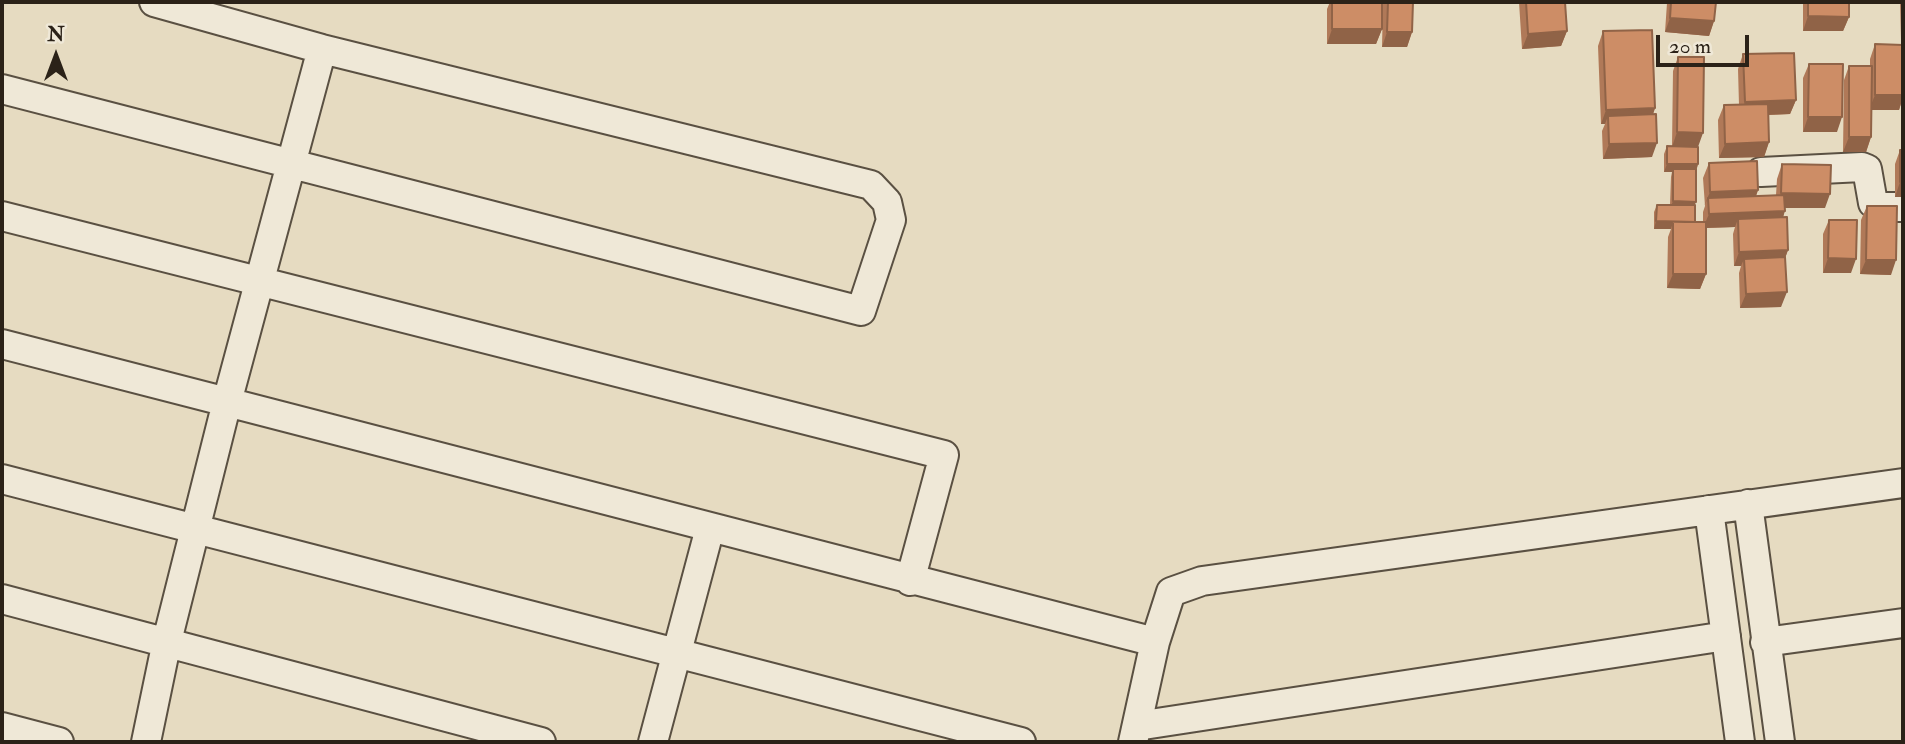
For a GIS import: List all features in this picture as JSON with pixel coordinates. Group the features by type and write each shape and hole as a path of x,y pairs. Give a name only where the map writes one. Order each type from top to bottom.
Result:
{"street":[{"path":"2,89 861,311 891,220 887,202 871,185 322,49 155,2"},
{"path":"146,742 195,527 322,49"},
{"path":"1761,172 1862,167 1867,169 1873,203 1879,207 1903,207"},
{"path":"2,216 944,455 910,581"},
{"path":"2,344 910,581 1155,642"},
{"path":"2,480 195,527 1021,742"},
{"path":"1726,636 1135,734 1155,642 1171,592 1202,581 1903,483"},
{"path":"1748,504 1780,742"},
{"path":"1709,510 1740,742"},
{"path":"653,742 710,528"},
{"path":"2,599 541,742"},
{"path":"1765,642 1903,623"},
{"path":"2,727 59,742"}],"building":[{"path":"1332,2 1382,2 1382,29 1332,29"},
{"path":"1388,2 1413,2 1412,32 1387,32"},
{"path":"1526,2 1565,2 1567,31 1528,34"},
{"path":"1671,2 1716,2 1714,21 1670,18"},
{"path":"1808,2 1849,2 1849,17 1808,16"},
{"path":"1652,30 1655,108 1606,110 1603,31"},
{"path":"1875,44 1903,45 1903,95 1875,95"},
{"path":"1794,53 1796,100 1745,102 1743,54"},
{"path":"1678,57 1704,57 1703,133 1677,132"},
{"path":"1809,64 1843,64 1842,117 1808,117"},
{"path":"1849,66 1872,66 1871,137 1849,137"},
{"path":"1768,104 1769,142 1725,144 1724,105"},
{"path":"1656,114 1657,143 1609,144 1608,116"},
{"path":"1667,146 1698,147 1698,164 1667,164"},
{"path":"1900,150 1903,150 1903,182 1900,182"},
{"path":"1757,161 1758,190 1710,192 1709,163"},
{"path":"1782,164 1831,165 1830,194 1781,193"},
{"path":"1673,169 1696,169 1696,202 1673,201"},
{"path":"1784,195 1785,211 1709,214 1708,198"},
{"path":"1657,205 1695,205 1695,222 1656,221"},
{"path":"1867,206 1897,206 1896,260 1866,260"},
{"path":"1787,217 1788,250 1739,252 1738,219"},
{"path":"1829,220 1857,220 1856,259 1828,258"},
{"path":"1673,222 1706,222 1706,274 1673,274"},
{"path":"1785,257 1787,292 1746,294 1744,259"}]}
